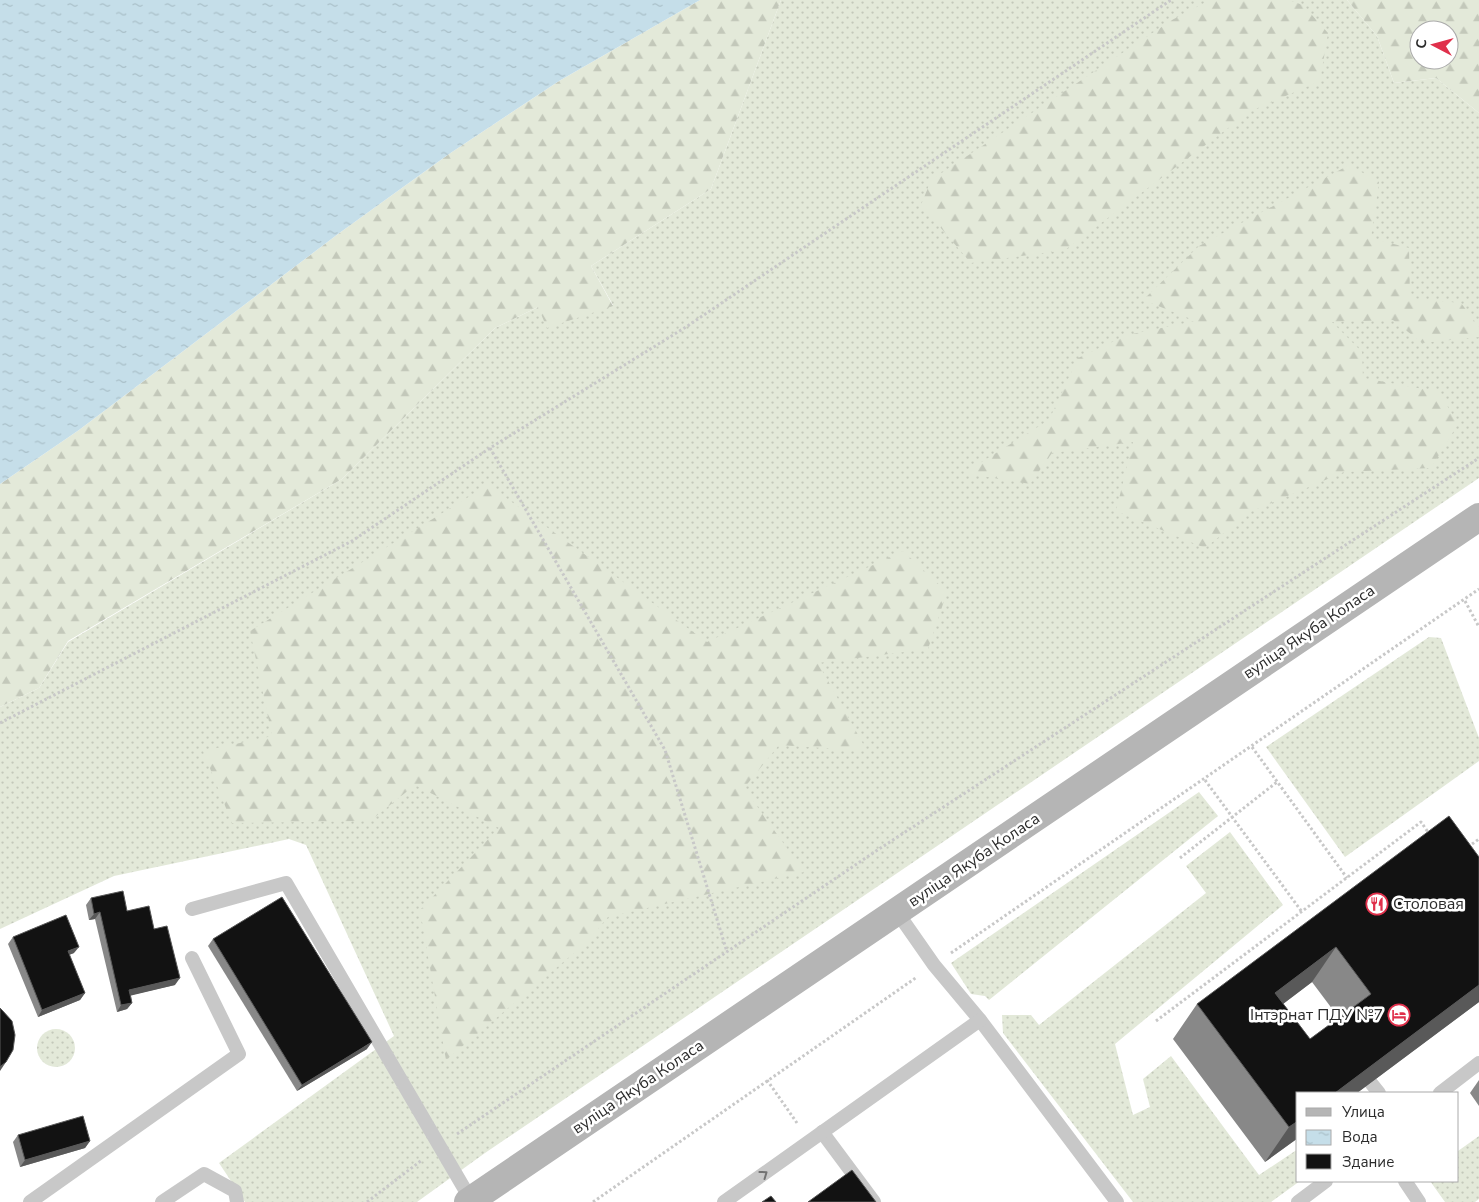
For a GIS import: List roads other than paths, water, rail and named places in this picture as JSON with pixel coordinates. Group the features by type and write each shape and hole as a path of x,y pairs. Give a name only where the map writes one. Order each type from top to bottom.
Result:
{"street":[{"name":"вуліца Якуба Коласа","path":"469,1201 1479,517"}],"lane":[{"path":"192,909 286,884 439,1146 469,1201"},
{"path":"897,912 934,965 980,1020 1117,1202"},
{"path":"30,1202 240,1054 192,958"},
{"path":"724,1202 980,1020"},
{"path":"1441,1092 1479,1064"},
{"path":"822,1132 874,1202"},
{"path":"162,1202 204,1174 236,1191 237,1202"},
{"path":"1298,1202 1325,1182"},
{"path":"1406,1182 1419,1202"}],"water":[{"path":"0,0 700,0 559,81 449,154 338,234 79,430 0,484"}],"place":[{"name":"Столовая","path":"1377,904"},
{"name":"Інтэрнат ПДУ №7","path":"1399,1015"}]}
